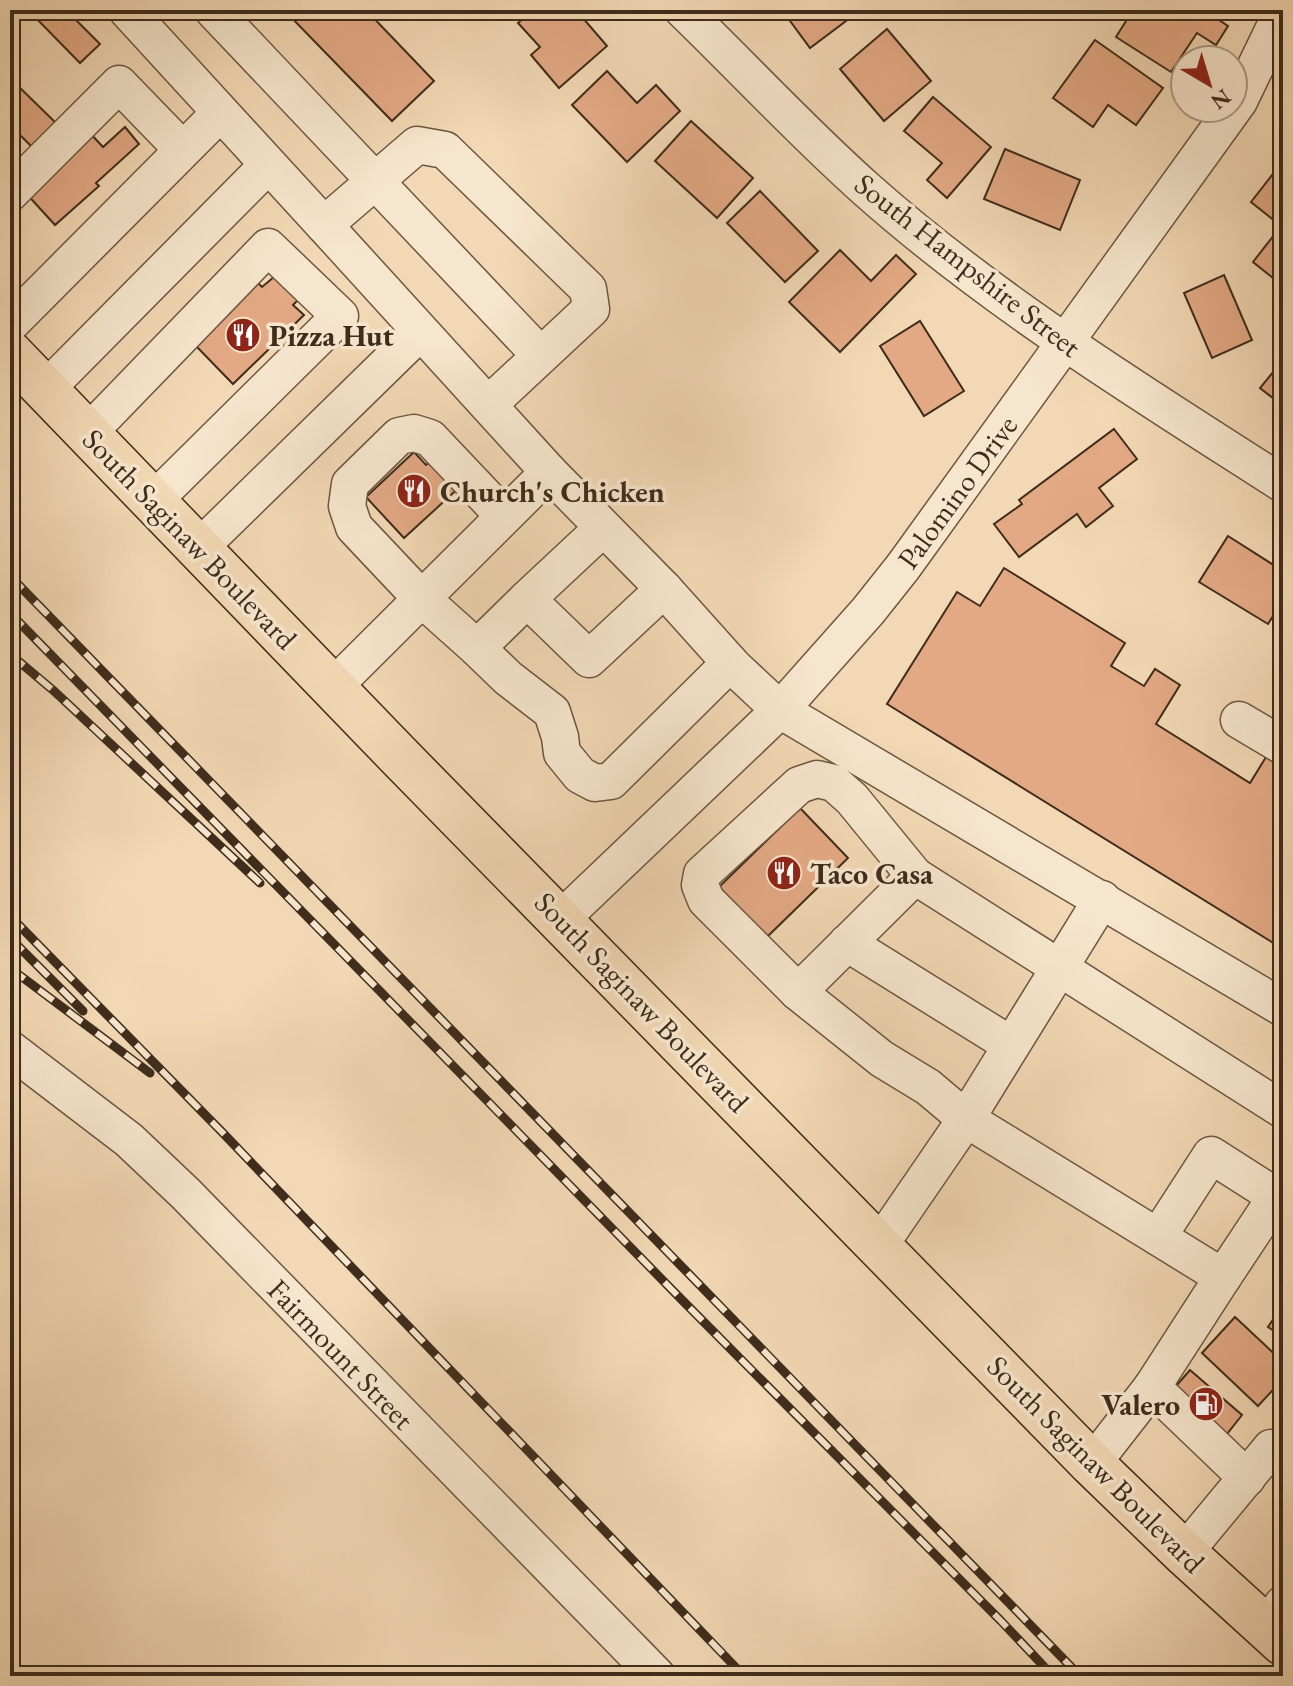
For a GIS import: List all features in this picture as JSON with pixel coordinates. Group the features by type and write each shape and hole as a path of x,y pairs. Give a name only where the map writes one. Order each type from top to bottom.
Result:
{"main road":[{"name":"South Saginaw Boulevard","path":"10,353 1092,1464 1184,1553 1277,1625"}],"street":[{"path":"127,10 549,472 664,589 730,663 780,710 1283,1008"},
{"path":"213,10 540,355"},
{"name":"South Hampshire Street","path":"683,10 865,188 1064,343 1283,484"},
{"name":"Palomino Drive","path":"561,919 780,710 903,567 1239,101 1283,10"},
{"path":"10,193 119,84 182,149"},
{"path":"10,324 219,114"},
{"path":"324,225 417,145 445,150 588,289 591,309 489,404"},
{"path":"46,389 267,166"},
{"path":"88,433 268,247 340,316 153,501"},
{"path":"199,548 420,332"},
{"path":"504,516 430,438 414,433 399,436 350,484 347,506 354,527 421,598 508,678 552,712 562,753 580,775 595,783 611,781 730,663"},
{"path":"333,687 549,472"},
{"path":"477,648 603,528"},
{"path":"527,599 589,659 664,589"},
{"path":"1239,720 1283,746"},
{"path":"1223,1277 966,1119 928,1087 882,1059 798,992 706,900 700,885 702,874 799,785 817,779 834,783 852,799 915,876 1283,1110"},
{"path":"798,992 915,876"},
{"path":"879,1246 966,1119 1102,899"},
{"path":"847,943 1011,1045"},
{"name":"Fairmount Street","path":"10,1049 129,1140 186,1194 657,1676"},
{"path":"1092,1464 1152,1387 1223,1277 1280,1199 1211,1155 1158,1237"},
{"path":"1152,1387 1247,1478"},
{"path":"1184,1553 1271,1448 1283,1457"}],"building":[{"path":"28,10 66,10 100,44 80,63"},
{"path":"284,10 366,10 434,81 392,121"},
{"path":"533,10 576,10 607,46 559,88 531,55 540,47 518,23"},
{"path":"782,10 838,10 846,21 810,48"},
{"path":"1133,10 1204,10 1228,26 1217,44 1197,33 1190,44 1169,44 1169,71 1116,37"},
{"path":"887,29 931,81 884,121 840,69"},
{"path":"1095,40 1163,88 1136,125 1108,105 1093,127 1053,98"},
{"path":"607,71 637,103 656,85 680,111 627,162 572,105"},
{"path":"10,78 61,128 37,152 10,125"},
{"path":"933,97 991,147 947,198 927,180 942,163 904,131"},
{"path":"691,121 753,178 717,218 655,161"},
{"path":"125,127 139,144 96,183 99,186 55,225 23,190 88,131 103,147"},
{"path":"1005,149 1080,180 1060,230 984,199"},
{"path":"1276,170 1283,175 1283,286 1253,262 1281,226 1251,202"},
{"path":"760,191 818,251 785,282 727,223"},
{"path":"840,250 871,281 896,255 916,274 840,352 789,302"},
{"path":"1224,275 1252,340 1212,358 1184,293"},
{"name":"Pizza Hut","path":"275,276 298,300 293,305 304,315 233,384 194,344 253,278 262,287"},
{"path":"920,321 964,391 924,416 880,346"},
{"path":"1283,360 1283,406 1260,388"},
{"path":"1114,429 1137,459 1099,488 1113,506 1086,527 1077,514 1019,557 994,524 1022,504 1019,500"},
{"name":"Church's Chicken","path":"414,452 426,465 437,456 463,484 404,538 366,497"},
{"path":"1228,536 1272,564 1283,550 1283,600 1268,624 1199,582"},
{"path":"1004,568 1125,643 1111,666 1144,686 1155,669 1180,685 1156,724 1250,783 1266,757 1283,767 1283,949 887,704 957,592 980,606"},
{"name":"Taco Casa","path":"800,808 848,858 767,937 719,887"},
{"path":"1283,1305 1283,1337 1268,1327"},
{"path":"1235,1317 1283,1362 1283,1379 1258,1406 1202,1353"},
{"name":"Valero","path":"1190,1370 1242,1415 1223,1439 1170,1393"}],"railway":[{"path":"10,576 1080,1676"},
{"path":"10,613 1053,1676"},
{"path":"10,654 54,691 260,883"},
{"path":"10,916 221,1131 744,1676"},
{"path":"10,938 83,1011"},
{"path":"10,968 150,1073"}],"place":[{"name":"Pizza Hut","path":"243,335"},
{"name":"Church's Chicken","path":"414,491"},
{"name":"Taco Casa","path":"784,873"},
{"name":"Valero","path":"1206,1404"}]}
